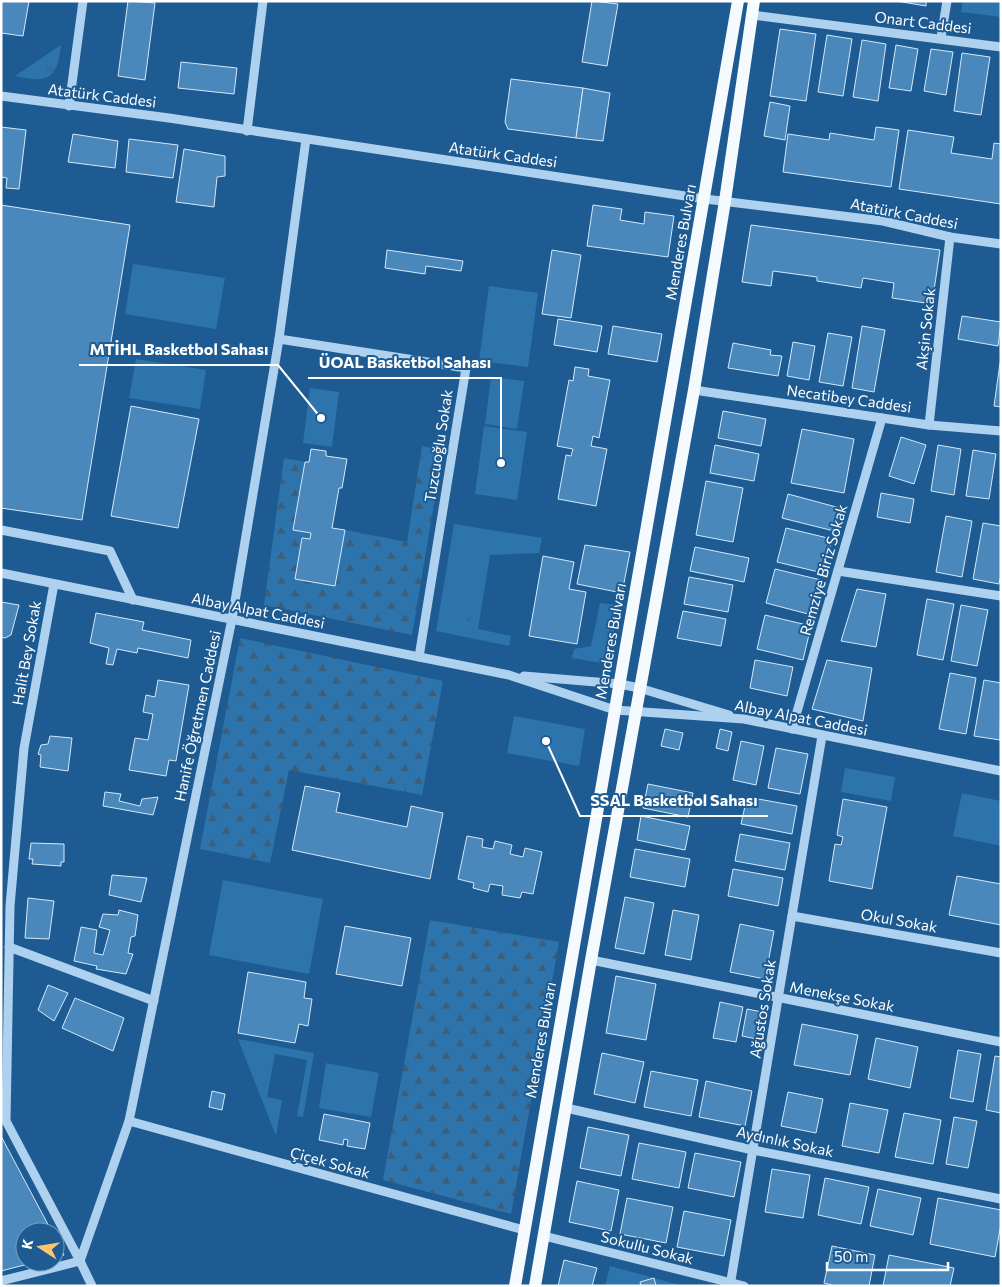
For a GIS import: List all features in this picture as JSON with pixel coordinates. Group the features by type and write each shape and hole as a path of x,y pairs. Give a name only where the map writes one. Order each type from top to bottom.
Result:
{"main road":[{"path":"536,1286 591,960 694,390 725,201 754,1"},
{"name":"Menderes Bulvarı","path":"515,1286 705,199 735,2"}],"street":[{"path":"69,106 83,1"},
{"path":"247,131 263,1"},
{"path":"941,38 947,1"},
{"name":"Onart Caddesi","path":"752,15 1001,47"},
{"name":"Atatürk Caddesi","path":"1,96 169,118 705,199 883,222 950,237 1001,244"},
{"name":"Hanife Öğretmen Caddesi","path":"80,1261 129,1121 232,619 279,339 306,140"},
{"name":"Akşin Sokak","path":"928,425 950,237"},
{"name":"Tuzcuoğlu Sokak","path":"279,339 466,368 419,657"},
{"name":"Necatibey Caddesi","path":"694,390 928,425 1001,431"},
{"name":"Remziye Biriz Sokak","path":"792,729 882,418"},
{"path":"1,530 110,551 133,600"},
{"path":"838,571 1001,596"},
{"name":"Albay Alpat Caddesi","path":"1,573 509,675 620,684 744,719 1001,771"},
{"name":"Halit Bey Sokak","path":"54,584 24,748 5,906 9,947 4,1062 6,1121 80,1261"},
{"name":"Albay Alpat Caddesi","path":"509,675 615,710 635,713 744,719"},
{"name":"Ağustos Sokak","path":"731,1284 822,736"},
{"name":"Okul Sokak","path":"792,916 1001,953"},
{"path":"9,947 154,1001"},
{"name":"Menekşe Sokak","path":"591,960 778,999 1001,1042"},
{"name":"Aydınlık Sokak","path":"566,1108 753,1150 1001,1199"},
{"name":"Çiçek Sokak","path":"129,1121 524,1230"},
{"name":"Sokullu Sokak","path":"544,1236 744,1286"},
{"path":"1,1280 80,1261 92,1286"}],"green space":[{"path":"963,1 1001,1 1001,17 961,12"},
{"path":"61,45 57,66 49,76 36,79 15,76"},
{"path":"133,264 225,278 216,329 125,314"},
{"path":"489,286 538,293 528,367 479,361"},
{"path":"136,359 206,370 200,409 129,398"},
{"path":"491,377 524,381 517,429 485,424"},
{"path":"310,388 339,392 332,447 303,443"},
{"path":"484,426 527,432 517,500 475,494"},
{"path":"422,446 443,450 412,635 264,605 284,458 305,462 294,530 311,533 310,539 302,538 295,579 335,586 345,530 407,542"},
{"path":"454,524 542,538 539,553 490,555 478,629 511,636 509,646 436,631"},
{"path":"600,603 619,605 607,664 572,658 574,649 591,646"},
{"path":"448,608 472,613 469,630 444,625"},
{"path":"240,638 443,681 422,795 289,770 270,863 200,849"},
{"path":"514,716 585,729 579,766 507,753"},
{"path":"845,768 895,777 891,801 841,792"},
{"path":"962,793 1001,801 1001,846 953,836"},
{"path":"223,880 323,899 309,974 209,955"},
{"path":"430,920 559,942 511,1214 383,1180"},
{"path":"238,1039 314,1053 303,1117 297,1116 307,1060 275,1054 267,1097 282,1100 276,1136"},
{"path":"326,1063 379,1073 371,1117 319,1108"},
{"path":"610,1266 683,1286 605,1286"}],"building":[{"path":"1,1 29,1 23,36 1,33"},
{"path":"128,1 155,3 145,80 118,76"},
{"path":"592,1 618,4 607,66 582,62"},
{"path":"896,1 926,1 926,6"},
{"path":"780,29 816,34 806,101 770,96"},
{"path":"827,35 852,39 843,96 818,92"},
{"path":"862,40 886,44 878,101 853,97"},
{"path":"896,45 918,49 911,91 889,88"},
{"path":"931,49 953,52 946,95 924,91"},
{"path":"962,53 990,57 981,115 954,111"},
{"path":"181,62 237,68 234,94 178,88"},
{"path":"511,79 583,88 576,138 508,129 505,122"},
{"path":"583,88 610,93 603,141 576,138"},
{"path":"770,102 790,106 785,140 764,136"},
{"path":"1,127 26,130 19,189 6,188 7,178 1,177"},
{"path":"876,127 899,130 891,187 783,172 788,134 829,140 830,133 874,140"},
{"path":"908,130 954,137 951,153 992,159 994,143 1001,144 1001,204 899,189"},
{"path":"73,134 118,141 115,168 68,162"},
{"path":"129,139 178,145 173,178 126,172"},
{"path":"184,149 225,156 225,176 217,177 214,207 176,202"},
{"path":"1,205 130,225 82,520 1,508"},
{"path":"593,205 622,209 620,220 644,224 645,212 674,216 668,257 587,246"},
{"path":"751,225 940,250 932,304 892,298 894,283 863,278 861,288 817,281 817,277 773,271 771,286 742,282"},
{"path":"387,250 463,261 461,271 426,266 425,274 385,268"},
{"path":"552,250 581,255 571,318 542,314"},
{"path":"962,316 1001,322 998,346 958,339"},
{"path":"558,319 602,326 597,352 554,345"},
{"path":"613,326 662,334 657,362 608,354"},
{"path":"862,326 885,330 874,392 852,388"},
{"path":"828,333 852,337 843,386 819,382"},
{"path":"793,342 815,346 809,380 787,376"},
{"path":"733,343 771,350 770,355 782,356 778,376 728,368"},
{"path":"1001,363 1001,407 994,406"},
{"path":"575,367 589,369 588,376 610,380 599,438 593,436 591,446 607,449 596,506 558,499 566,455 571,456 573,449 557,446 569,380 573,381"},
{"path":"131,406 199,419 178,528 111,516"},
{"path":"723,411 766,419 761,446 718,438"},
{"path":"802,429 854,439 844,493 791,483"},
{"path":"901,437 926,445 914,484 889,476"},
{"path":"715,445 759,454 754,481 710,473"},
{"path":"938,445 961,449 954,495 931,491"},
{"path":"311,449 326,451 326,456 347,459 342,488 339,488 332,528 345,530 335,586 295,579 302,538 310,539 311,533 293,530 305,462 309,462"},
{"path":"973,450 996,454 989,499 966,496"},
{"path":"706,481 743,488 733,542 696,535"},
{"path":"881,493 914,499 910,523 877,517"},
{"path":"788,494 840,508 834,531 782,518"},
{"path":"946,516 972,521 962,577 936,572"},
{"path":"983,523 1001,526 1001,574 999,584 973,579"},
{"path":"786,528 832,539 823,573 777,562"},
{"path":"585,545 630,552 622,593 577,584"},
{"path":"695,547 749,558 744,582 690,571"},
{"path":"543,556 574,562 569,589 586,592 577,644 529,636"},
{"path":"775,569 821,580 812,615 766,603"},
{"path":"689,577 733,585 728,612 684,604"},
{"path":"857,589 886,594 876,647 841,641"},
{"path":"927,599 954,604 943,660 917,655"},
{"path":"1,602 19,605 11,635 5,638 1,637"},
{"path":"961,605 988,610 977,666 951,661"},
{"path":"683,611 726,619 721,646 677,638"},
{"path":"96,613 144,622 142,630 191,640 188,658 138,648 137,653 117,649 113,665 106,664 109,648 90,643"},
{"path":"765,615 811,626 803,660 757,649"},
{"path":"755,660 793,667 787,696 750,688"},
{"path":"827,660 872,668 863,721 812,709"},
{"path":"950,673 976,678 966,734 939,729"},
{"path":"158,680 189,685 176,761 169,760 166,776 129,770 135,738 148,740 153,714 143,712 146,695 155,697"},
{"path":"984,680 1001,683 1000,740 974,736"},
{"path":"665,729 683,733 679,750 661,746"},
{"path":"720,729 732,732 728,751 716,748"},
{"path":"50,736 72,738 68,771 40,767 41,755 38,754 41,745 48,744"},
{"path":"741,741 764,746 756,785 733,780"},
{"path":"776,748 808,754 800,794 768,788"},
{"path":"648,784 693,793 688,817 643,808"},
{"path":"305,786 340,793 336,812 407,827 411,806 443,813 430,879 292,850"},
{"path":"105,792 121,794 119,801 140,806 142,799 158,797 153,815 103,806"},
{"path":"747,797 797,806 792,834 741,824"},
{"path":"843,799 887,807 872,889 829,881 835,844 841,845 843,837 837,835"},
{"path":"641,816 690,826 685,850 637,840"},
{"path":"740,834 790,843 785,870 735,861"},
{"path":"467,836 483,839 482,847 493,849 495,841 512,845 510,854 523,857 525,848 542,852 533,894 522,892 520,898 502,895 503,886 490,884 488,892 473,888 474,883 458,879"},
{"path":"31,843 64,844 64,862 61,862 61,866 32,864 33,859 29,859"},
{"path":"635,849 690,859 685,887 630,877"},
{"path":"733,869 783,878 778,906 728,896"},
{"path":"112,875 147,878 141,902 109,895"},
{"path":"957,876 1001,884 1001,925 949,915"},
{"path":"625,897 654,903 644,954 615,948"},
{"path":"28,898 54,901 49,939 25,938"},
{"path":"119,910 138,915 135,936 131,937 128,953 133,954 126,974 96,969 97,966 74,961 81,927 97,930 94,953 103,955 110,930 99,927 103,914 118,915"},
{"path":"673,910 699,915 691,960 665,955"},
{"path":"740,924 774,931 765,979 730,972"},
{"path":"345,926 411,938 402,986 336,974"},
{"path":"248,972 306,982 304,998 312,999 308,1026 299,1024 295,1043 238,1033"},
{"path":"616,976 656,984 646,1040 606,1033"},
{"path":"48,985 68,993 54,1021 38,1010"},
{"path":"75,998 124,1018 113,1051 62,1028"},
{"path":"720,1002 743,1007 736,1042 713,1038"},
{"path":"747,1009 762,1012 757,1039 742,1036"},
{"path":"802,1024 858,1035 850,1075 794,1065"},
{"path":"876,1038 918,1047 910,1088 868,1079"},
{"path":"958,1050 981,1054 973,1102 950,1098"},
{"path":"602,1053 644,1062 635,1103 594,1094"},
{"path":"995,1056 1001,1057 1001,1113 986,1110"},
{"path":"651,1071 698,1080 691,1116 644,1107"},
{"path":"706,1081 752,1091 745,1126 699,1117"},
{"path":"212,1091 225,1094 222,1110 209,1107"},
{"path":"788,1092 823,1099 816,1133 781,1126"},
{"path":"850,1103 888,1110 879,1153 842,1146"},
{"path":"904,1113 941,1120 933,1164 895,1157"},
{"path":"324,1114 370,1123 365,1149 347,1146 348,1140 344,1139 343,1145 319,1140"},
{"path":"954,1117 977,1121 968,1168 946,1164"},
{"path":"588,1127 629,1135 621,1176 580,1168"},
{"path":"1,1136 47,1222 15,1222 15,1267 1,1271"},
{"path":"639,1143 686,1152 679,1188 632,1179"},
{"path":"695,1153 741,1162 734,1197 688,1188"},
{"path":"772,1169 810,1175 803,1218 765,1212"},
{"path":"825,1178 869,1187 861,1224 818,1215"},
{"path":"577,1181 619,1190 611,1231 569,1222"},
{"path":"878,1189 921,1198 913,1235 870,1226"},
{"path":"627,1198 673,1207 666,1243 620,1234"},
{"path":"938,1198 1001,1210 1001,1224 995,1257 930,1244"},
{"path":"684,1211 731,1220 724,1256 677,1247"},
{"path":"832,1246 875,1255 869,1286 836,1286 824,1283"},
{"path":"889,1255 954,1268 950,1286 883,1286"},
{"path":"564,1260 597,1268 592,1286 558,1286"},
{"path":"654,1278 656,1286 641,1286 640,1282"}],"place":[{"name":"MTİHL Basketbol Sahası","path":"321,418"},
{"name":"ÜOAL Basketbol Sahası","path":"501,463"},
{"name":"SSAL Basketbol Sahası","path":"546,741"}]}
